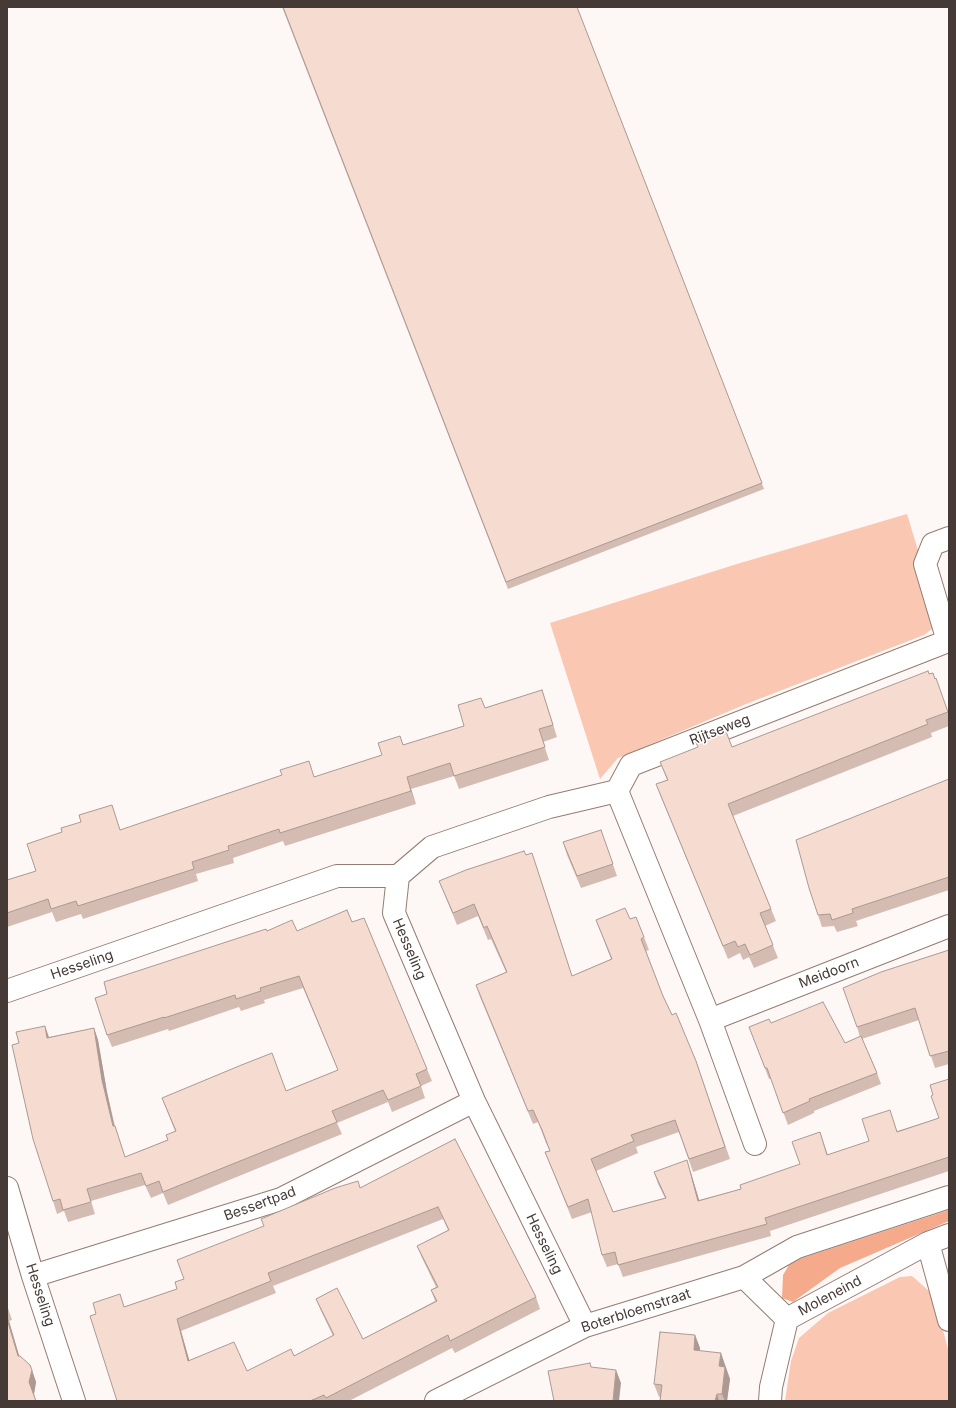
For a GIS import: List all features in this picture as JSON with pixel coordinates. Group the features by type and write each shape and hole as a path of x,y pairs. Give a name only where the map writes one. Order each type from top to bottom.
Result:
{"street":[{"name":"Rijtseweg","path":"617,791 631,765 948,643 924,564 933,544 949,538"},
{"path":"398,876 432,847 549,807 617,791 710,1020 755,1144"},
{"name":"Hesseling","path":"7,991 337,876 398,876 394,913 474,1101 585,1326"},
{"name":"Meidoorn","path":"710,1020 949,926"},
{"name":"Bessertpad","path":"33,1276 281,1199 474,1101"},
{"name":"Hesseling","path":"7,1188 33,1276 74,1401"},
{"path":"787,1319 744,1277 797,1247 949,1197"},
{"name":"Moleneind","path":"770,1401 771,1387 787,1319 928,1243 949,1235"},
{"path":"928,1243 949,1320"},
{"name":"Boterbloemstraat","path":"436,1401 585,1326 744,1277"}],"shaded area":[{"path":"907,514 940,623 924,635 746,704 618,758 600,779 550,623 737,564"},
{"path":"949,1210 949,1221 840,1268 793,1302 782,1298 783,1275 789,1265 802,1258"},
{"path":"912,1276 929,1291 938,1311 949,1353 949,1401 785,1401 791,1361 799,1338 828,1313 900,1277"}],"building":[{"path":"283,7 577,7 762,483 506,582"},
{"path":"928,671 929,674 933,673 935,679 936,678 948,712 926,720 928,724 728,804 771,909 760,913 773,945 750,955 745,944 738,947 735,941 723,946 656,784 668,780 660,762 698,747 695,741 725,729 732,747"},
{"path":"542,690 553,725 539,729 545,747 454,776 450,763 407,777 411,791 280,833 279,829 228,846 229,850 192,862 194,869 78,906 76,901 51,909 48,899 7,913 7,880 36,871 27,844 62,832 61,828 81,822 79,815 112,805 120,830 282,775 280,770 309,761 314,777 382,755 378,743 400,736 403,745 464,726 458,705 481,698 485,708"},
{"path":"949,779 949,877 852,909 853,913 832,920 830,914 818,915 796,840"},
{"path":"601,830 613,864 577,876 563,842"},
{"path":"524,851 526,855 532,853 572,976 612,959 596,920 625,908 630,919 636,917 644,937 641,939 663,996 672,1015 676,1013 696,1061 725,1147 689,1159 675,1120 631,1135 634,1141 591,1159 613,1212 666,1198 654,1172 687,1160 698,1201 741,1189 740,1185 800,1164 792,1142 820,1132 827,1155 869,1141 862,1119 890,1110 897,1132 939,1118 931,1096 933,1095 930,1085 949,1079 949,1157 765,1218 767,1224 618,1265 615,1252 602,1255 588,1199 568,1207 545,1152 550,1151 542,1130 533,1110 528,1111 476,985 507,972 487,926 484,928 474,904 453,913 439,881 466,870"},
{"path":"347,910 352,922 364,918 427,1069 416,1074 421,1086 388,1100 383,1090 332,1111 337,1122 163,1192 159,1181 146,1186 141,1173 87,1189 91,1202 63,1210 60,1199 53,1201 33,1139 12,1045 19,1043 16,1032 45,1026 47,1038 94,1028 102,1080 113,1126 115,1126 125,1157 168,1140 166,1135 176,1131 162,1098 239,1066 272,1053 286,1091 338,1070 299,976 260,988 261,991 236,999 235,995 107,1035 95,998 107,994 104,982 266,929 267,931 292,920 297,931"},
{"path":"949,950 949,1051 930,1056 915,1008 857,1027 843,988 881,972"},
{"path":"823,1002 845,1043 861,1036 877,1073 809,1099 810,1101 783,1113 767,1068 765,1068 749,1027 769,1019 771,1023"},
{"path":"455,1139 536,1297 450,1341 448,1335 326,1398 324,1395 310,1401 117,1401 90,1316 96,1314 93,1303 120,1294 124,1307 177,1289 175,1282 184,1279 177,1260 264,1226 261,1219 335,1188 358,1181 360,1188","holes":["438,1207 449,1230 417,1246 438,1287 431,1290 437,1301 363,1339 337,1288 316,1299 334,1335 294,1356 291,1349 247,1371 234,1342 188,1361 177,1319 271,1281 268,1273"]},
{"path":"7,1319 18,1356 30,1365 32,1370 29,1382 36,1401 7,1401"},
{"path":"660,1332 695,1335 694,1350 721,1353 719,1366 725,1367 722,1394 717,1394 715,1401 660,1401 662,1385 654,1384"},
{"path":"590,1363 591,1367 616,1370 613,1401 554,1401 548,1371"}]}
